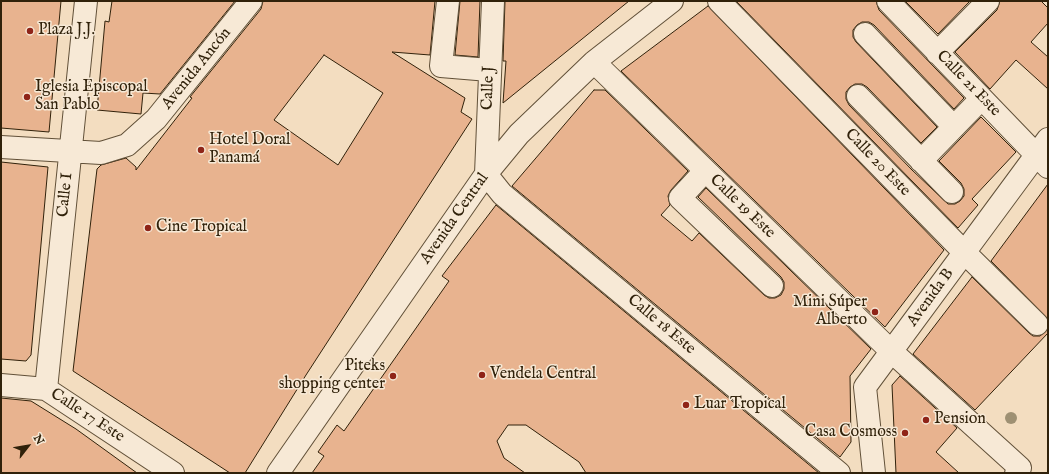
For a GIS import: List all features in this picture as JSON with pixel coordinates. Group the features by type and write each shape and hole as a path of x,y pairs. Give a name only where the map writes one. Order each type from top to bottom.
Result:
{"street":[{"name":"Calle I","path":"46,389 86,1"},
{"name":"Avenida Ancón","path":"1,147 101,153 127,145 156,119 250,1"},
{"path":"448,1 441,66 489,70"},
{"name":"Calle J","path":"486,174 489,70 493,1"},
{"name":"Avenida Central","path":"278,473 486,174 519,134 594,62 672,1"},
{"name":"Calle 20 Este","path":"719,1 964,252 1037,324"},
{"name":"Calle 21 Este","path":"888,1 981,98 1044,154"},
{"path":"937,53 988,1"},
{"path":"865,34 954,126"},
{"name":"Calle 19 Este","path":"594,62 891,352 1020,468 1016,473"},
{"path":"858,96 952,192"},
{"path":"921,160 981,98"},
{"name":"Avenida B","path":"874,473 865,387 964,252 1044,154"},
{"path":"705,171 680,198 772,286"},
{"name":"Calle 18 Este","path":"486,174 502,194 839,473"},
{"name":"Calle 17 Este","path":"1,385 46,389 167,471"}],"building":[{"path":"1,1 61,1 49,132 1,128"},
{"path":"112,1 235,1 160,94 143,93 141,114 97,110 105,21 109,22"},
{"path":"263,1 435,1 430,55 392,52 465,98 461,112 472,119 306,375 245,473 230,473 73,371 97,169 101,165 126,158 136,167 136,170 192,98 190,97 261,9","holes":["324,55 383,93 338,165 274,120"]},
{"path":"460,1 480,1 478,57 455,55"},
{"path":"505,1 629,1 503,103 506,61 503,61"},
{"path":"736,1 876,1 879,10 964,98 954,109 874,25 869,22 862,22 853,30 853,37 856,42 937,127 921,143 867,87 862,84 855,84 850,87 846,92 846,99 849,105 912,170 948,204 955,204 960,201 964,196 964,189 961,183 939,161 981,117 1016,152 972,199 978,205 958,228"},
{"path":"905,1 970,1 938,34"},
{"path":"1000,1 1041,1 1048,8 1048,23 1031,42 1048,57 1048,89 1016,60 990,89 955,52 997,10"},
{"path":"708,6 944,250 885,327 621,71"},
{"path":"594,90 605,90 688,171 671,190 668,196 670,205 661,215 692,241 699,233 764,295 769,298 775,298 781,295 784,289 784,282 781,277 698,197 706,188 871,349 850,376 851,442 840,457 512,186"},
{"path":"1,162 48,167 31,355 26,361 1,359"},
{"path":"1048,184 1048,319 991,261"},
{"path":"496,205 819,473 586,473 579,462 526,425 508,425 497,441 504,458 525,473 312,473 324,456 318,452 337,425 344,431 449,281 442,276"},
{"path":"972,277 1033,336 1040,336 1048,329 1048,333 975,410 913,354"},
{"path":"900,376 957,428 936,452 959,473 896,473 892,385"},
{"path":"1,398 31,401 76,429 137,473 1,473"}],"place":[{"name":"Plaza J.J.","path":"30,31"},
{"name":"Iglesia Episcopal San Pablo","path":"27,97"},
{"name":"Hotel Doral Panamá","path":"201,150"},
{"name":"Cine Tropical","path":"148,228"},
{"name":"Mini Súper Alberto","path":"875,312"},
{"name":"Vendela Central","path":"482,375"},
{"name":"Piteks shopping center","path":"393,376"},
{"name":"Luar Tropical","path":"686,405"},
{"name":"Pension","path":"926,420"},
{"name":"Casa Cosmoss","path":"905,433"}]}
